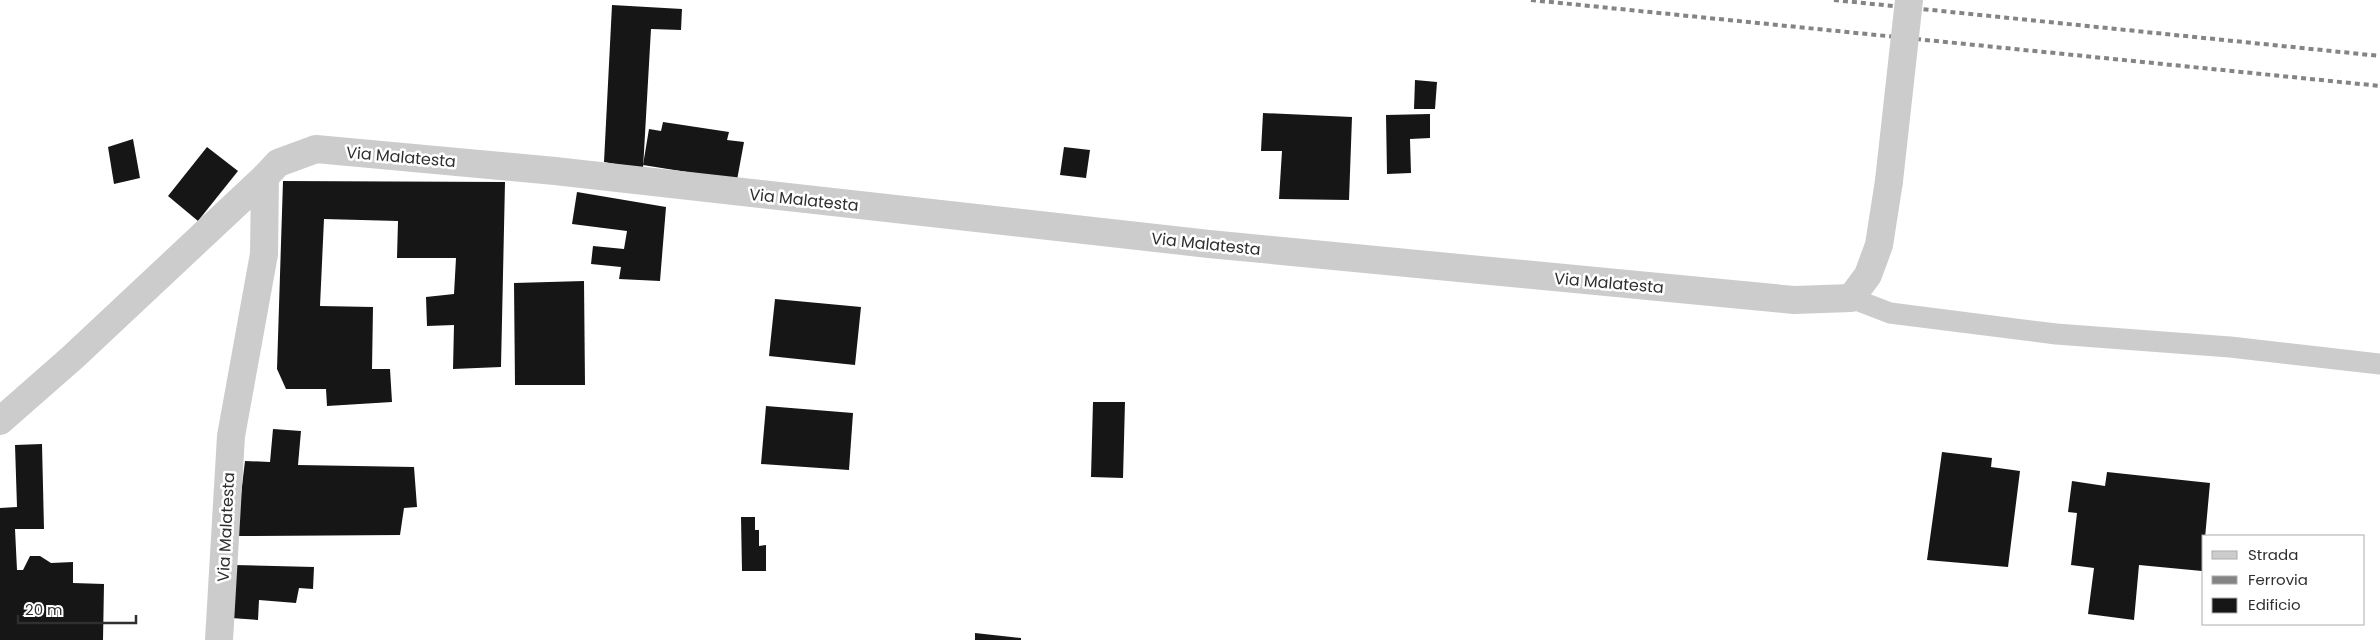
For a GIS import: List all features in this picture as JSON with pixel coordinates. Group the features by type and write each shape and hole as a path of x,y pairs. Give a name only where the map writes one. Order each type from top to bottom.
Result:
{"street":[{"path":"1851,298 1868,275 1879,245 1890,181 1909,0"},
{"name":"Via Malatesta","path":"0,421 74,357 278,163 316,149 555,171 1350,259 1794,300 1851,298"},
{"name":"Via Malatesta","path":"219,640 231,436 264,254 265,177"}],"lane":[{"path":"1851,298 1890,313 2056,334 2230,348 2380,364"}],"building":[{"path":"612,5 682,9 681,30 651,29 643,169 604,162"},
{"path":"1415,80 1437,82 1435,109 1414,109"},
{"path":"1263,113 1352,117 1349,200 1279,199 1282,151 1261,151"},
{"path":"1430,114 1430,138 1410,139 1411,173 1387,174 1386,115"},
{"path":"663,122 729,132 727,140 744,142 737,180 643,165 649,129 661,131"},
{"path":"133,139 140,178 114,184 108,147"},
{"path":"207,147 238,171 198,221 168,196"},
{"path":"1064,147 1090,150 1086,178 1060,175"},
{"path":"283,181 505,182 501,367 453,369 454,325 427,326 426,297 454,294 456,258 397,258 398,221 324,219 320,306 373,307 372,369 390,369 392,402 327,406 326,389 286,389 277,369"},
{"path":"577,192 666,207 660,281 619,279 621,267 591,264 593,246 624,249 627,231 572,224"},
{"path":"584,281 585,385 515,385 514,283"},
{"path":"775,299 861,307 855,365 769,356"},
{"path":"1093,402 1125,402 1123,478 1091,477"},
{"path":"766,406 853,413 849,470 761,464"},
{"path":"273,429 301,431 298,465 414,467 417,507 404,508 400,535 236,536 245,461 270,462"},
{"path":"42,444 44,529 15,529 17,570 23,570 30,556 40,556 51,563 73,562 73,583 104,584 103,640 0,640 0,508 17,507 15,445"},
{"path":"1942,452 1992,458 1991,467 2020,471 2008,567 1927,560"},
{"path":"2107,472 2210,483 2205,535 2202,535 2202,571 2139,565 2134,620 2088,614 2094,568 2071,565 2077,513 2068,512 2072,481 2105,486"},
{"path":"741,517 755,517 755,530 759,530 759,546 766,545 766,571 742,571"},
{"path":"234,565 314,567 313,589 299,588 296,603 259,600 258,620 231,618"},
{"path":"975,633 1021,638 1021,640 975,640"}],"railway":[{"path":"1531,0 2380,86"},
{"path":"1834,0 2380,56"}]}
